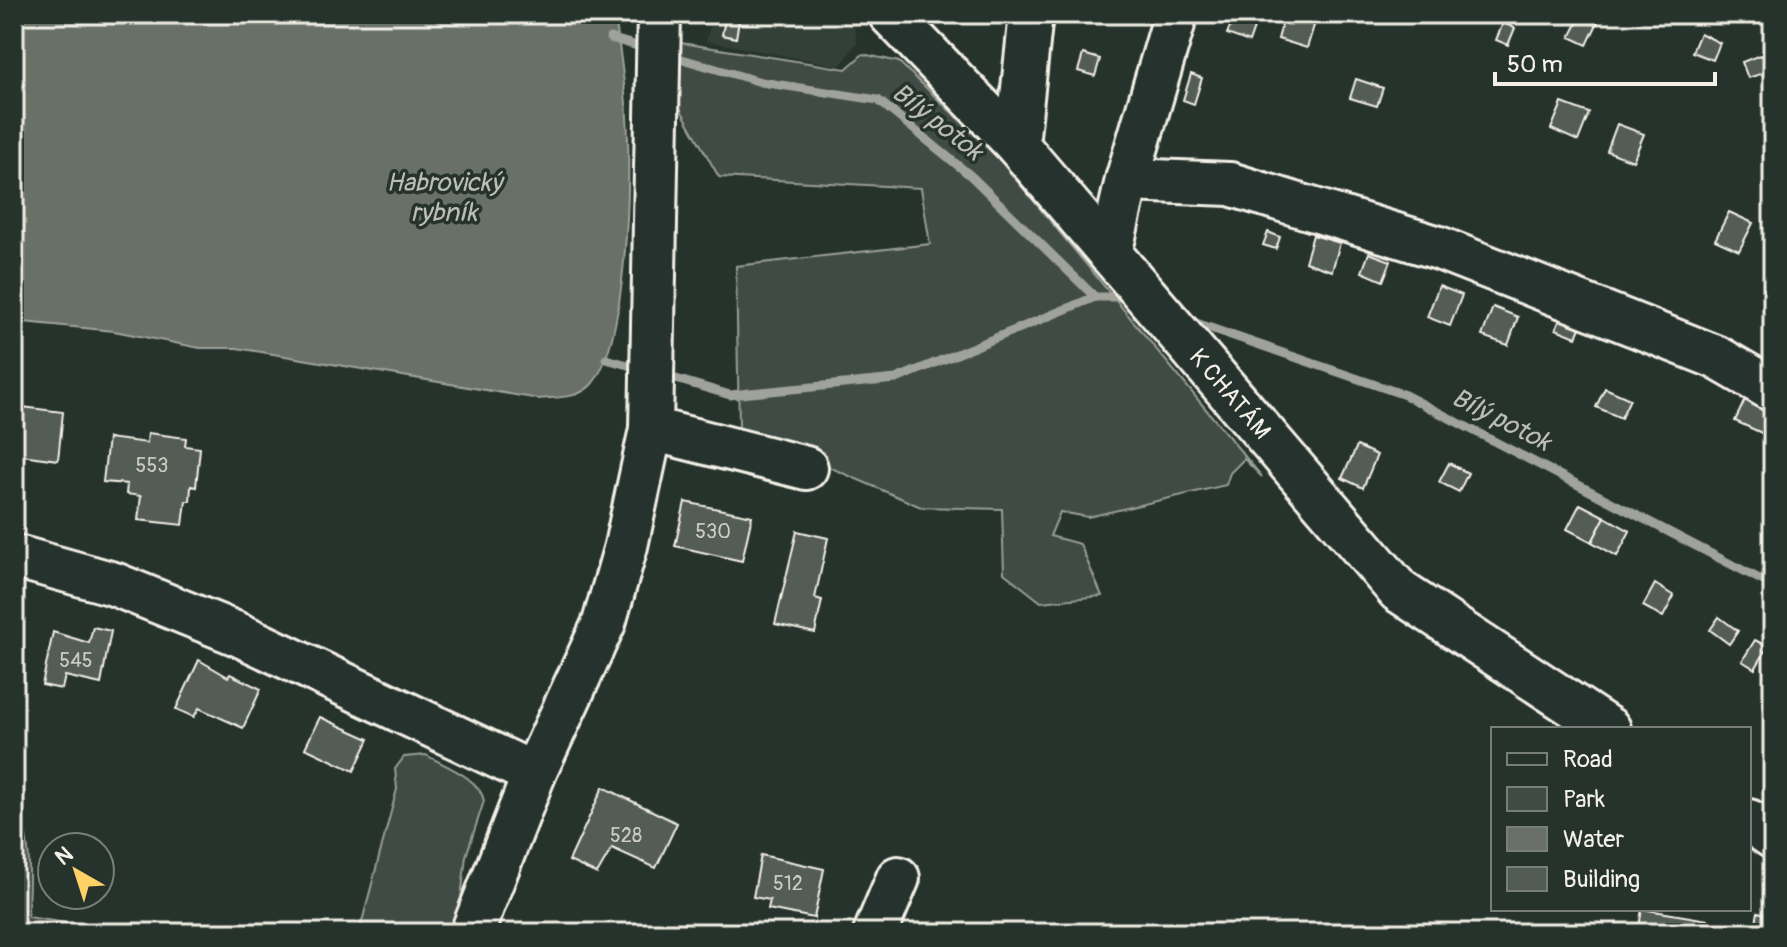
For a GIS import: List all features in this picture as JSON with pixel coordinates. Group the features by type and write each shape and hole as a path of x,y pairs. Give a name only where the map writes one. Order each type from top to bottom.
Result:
{"street":[{"path":"472,933 534,774 604,623 626,546 651,429 659,14"},
{"name":"K CHATÁM","path":"890,14 1017,145 1399,591 1606,727"},
{"path":"1017,145 1031,14"},
{"path":"1110,254 1127,180 1176,14"},
{"path":"1127,180 1230,184 1439,248 1716,357 1773,390"},
{"path":"651,429 806,468"},
{"path":"14,556 114,584 240,635 534,774"},
{"path":"1751,822 1773,837"},
{"path":"875,933 898,878"}],"shaded area":[{"path":"713,14 852,14 857,43 840,66 706,41"}],"green space":[{"path":"675,42 846,69 863,54 899,62 994,153 1262,477 1244,459 1230,473 1226,485 1088,517 1060,512 1050,536 1080,544 1102,596 1041,602 1004,573 1002,509 921,507 739,428 736,266 930,244 921,188 719,177 673,96"},
{"path":"426,755 469,779 484,801 466,856 453,933 359,933 397,789 395,769 404,757"},
{"path":"14,809 21,821 28,847 28,917 127,933 14,933"}],"water":[{"name":"Habrovický rybník","path":"14,14 615,14 627,117 627,216 620,297 613,334 603,364 591,385 574,395 539,399 237,348 200,348 114,331 14,321"}],"building":[{"path":"726,14 740,14 736,38 722,35"},
{"path":"1285,14 1316,19 1307,48 1278,39"},
{"path":"1582,14 1598,22 1587,45 1570,37"},
{"path":"1234,17 1255,25 1249,42 1227,34"},
{"path":"1503,23 1515,28 1508,45 1496,40"},
{"path":"1700,33 1720,43 1713,60 1692,52"},
{"path":"1083,54 1100,59 1095,76 1078,71"},
{"path":"1760,55 1773,60 1773,79 1760,74 1748,78 1742,62"},
{"path":"1191,74 1202,78 1194,104 1183,100"},
{"path":"1356,79 1383,88 1377,106 1350,98"},
{"path":"1562,103 1589,113 1578,141 1551,129"},
{"path":"1617,124 1644,134 1633,161 1607,151"},
{"path":"1729,212 1753,223 1739,251 1715,240"},
{"path":"1268,232 1280,237 1276,249 1263,245"},
{"path":"1313,235 1340,243 1332,271 1305,262"},
{"path":"1369,253 1391,261 1383,281 1362,272"},
{"path":"1439,286 1462,295 1450,326 1427,317"},
{"path":"1493,307 1518,317 1508,345 1482,336"},
{"path":"1560,319 1580,328 1576,337 1556,329"},
{"path":"1605,388 1630,399 1621,418 1596,407"},
{"path":"1748,393 1773,404 1764,434 1735,421"},
{"path":"14,406 63,412 58,460 14,454"},
{"path":"148,433 186,438 185,446 200,448 196,487 191,486 183,525 138,520 141,496 126,494 127,484 103,482 108,438 147,443"},
{"path":"1357,446 1377,455 1363,488 1342,478"},
{"path":"1449,463 1468,473 1459,492 1439,482"},
{"path":"685,502 752,516 742,561 675,546"},
{"path":"1580,504 1605,517 1592,542 1567,529"},
{"path":"1605,517 1630,531 1617,556 1592,542"},
{"path":"797,531 828,538 815,598 822,600 815,633 775,624"},
{"path":"1655,584 1674,596 1663,617 1643,606"},
{"path":"1719,617 1738,631 1729,644 1710,630"},
{"path":"93,627 111,631 101,684 65,676 62,689 42,685 53,632 89,643"},
{"path":"1755,640 1768,647 1755,669 1742,661"},
{"path":"199,660 228,677 230,674 261,689 243,728 199,708 194,717 176,709"},
{"path":"320,717 369,739 354,771 305,748"},
{"path":"603,787 677,823 656,868 612,848 597,874 569,861"},
{"path":"761,855 824,869 814,918 768,909 770,900 753,897"},
{"path":"1642,911 1708,920 1706,933 1638,933"},
{"path":"1758,912 1773,916 1773,933 1754,933"}],"waterway":[{"name":"Bílý potok","path":"610,38 634,45"},
{"name":"Bílý potok","path":"682,59 761,82 878,100 971,176 1095,297 1122,297"},
{"path":"676,379 730,395 896,379 1095,297"},
{"name":"Bílý potok","path":"1196,323 1405,395 1773,586"},
{"path":"606,359 628,365"}]}
